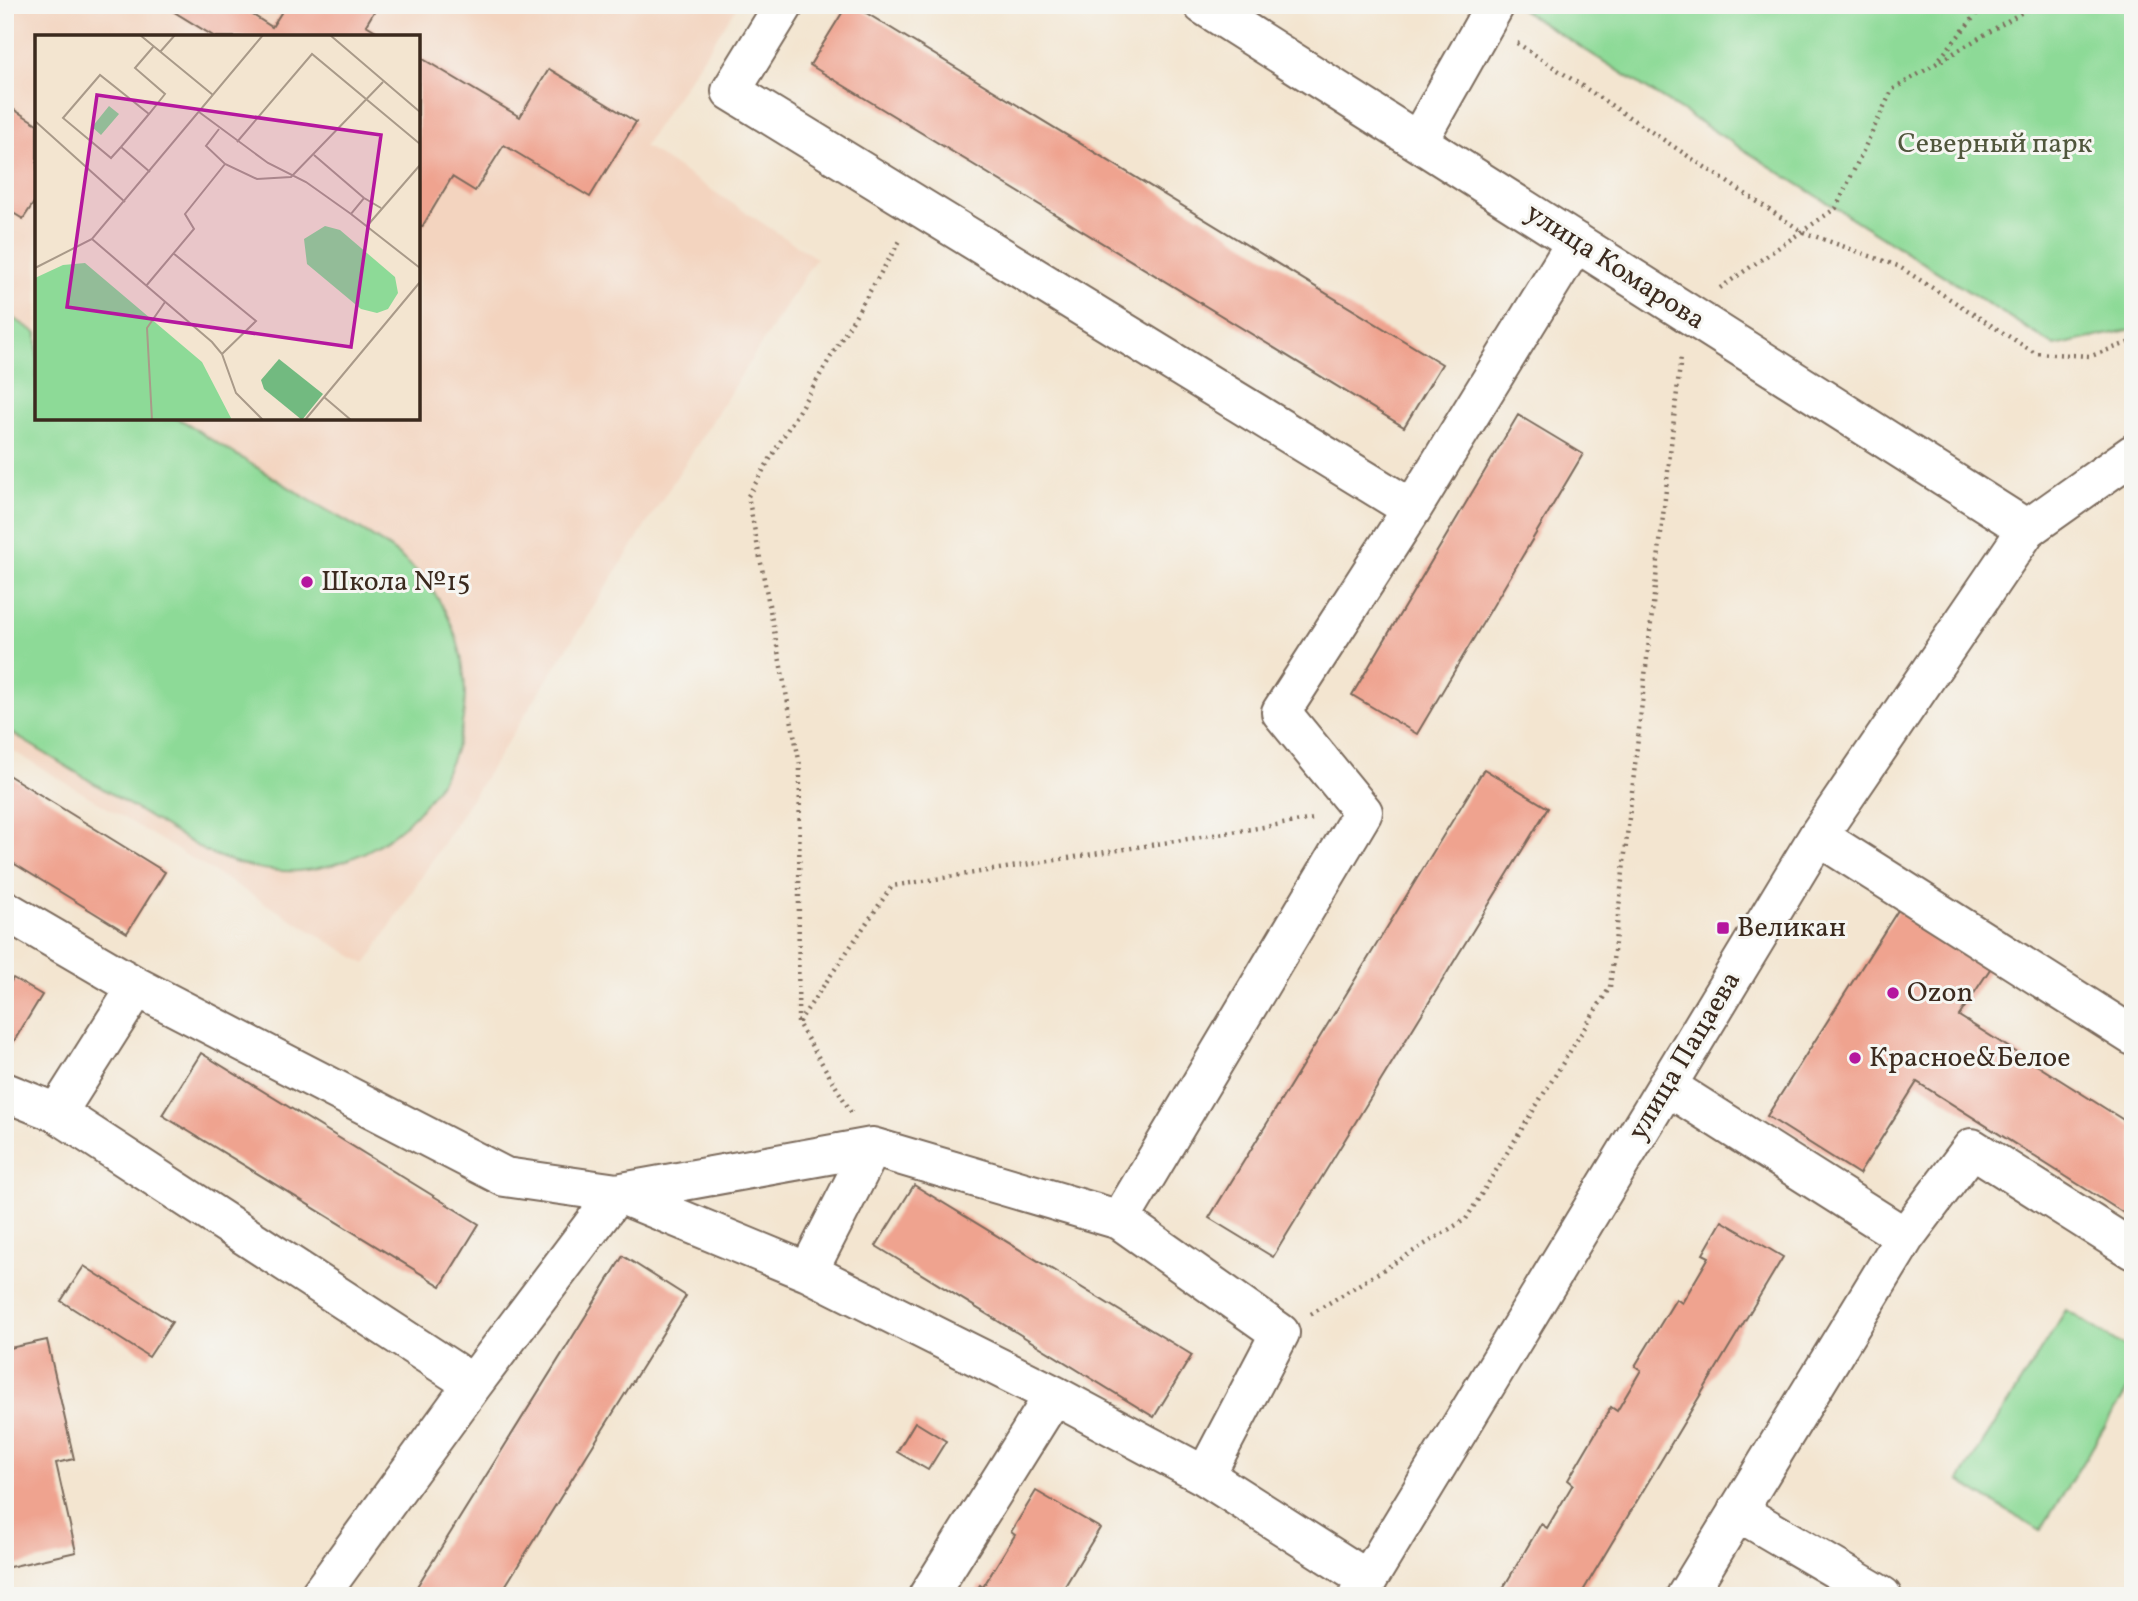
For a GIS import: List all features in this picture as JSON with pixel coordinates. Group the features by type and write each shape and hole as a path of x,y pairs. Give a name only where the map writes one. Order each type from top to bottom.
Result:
{"street":[{"path":"784,5 731,91 1412,509"},
{"name":"улица Комарова","path":"1203,5 2027,529"},
{"path":"1418,141 1490,14"},
{"path":"1119,1220 1363,812 1281,712 1412,509 1576,242"},
{"name":"улица Пацаева","path":"1363,1588 1818,836 2027,529 2133,454"},
{"path":"1818,836 2133,1035"},
{"path":"7,916 137,987 505,1177 617,1194 808,1272 1054,1395 1205,1476 1363,1588"},
{"path":"57,1113 137,987"},
{"path":"1667,1086 1905,1237"},
{"path":"5,1092 57,1113 473,1384"},
{"path":"319,1596 473,1384 617,1194 872,1147 1119,1220 1280,1333 1205,1476"},
{"path":"808,1272 872,1147"},
{"path":"1685,1596 1905,1237 1972,1147 2133,1250"},
{"path":"928,1596 1054,1395"},
{"path":"1737,1511 1882,1596"}],"path":[{"path":"1936,63 1984,5"},
{"path":"1280,1333 1466,1219 1609,987 1686,312 1836,208 1892,90 2034,5"},
{"path":"1490,14 1803,232 1898,266 2035,353 2091,356 2133,341"},
{"path":"872,1147 798,1024 800,765 748,496 920,208"},
{"path":"798,1024 892,886 1363,812"}],"shaded area":[{"name":"Школа №15","path":"5,5 738,5 644,146 816,258 366,964 5,746"}],"green space":[{"name":"Северный парк","path":"1514,5 2133,5 2133,329 2055,346"},
{"path":"5,313 35,332 35,420 181,420 187,423 373,537 404,559 430,587 446,612 463,667 465,696 461,730 451,761 435,790 415,815 390,837 362,854 331,865 298,871 262,869 238,864 205,851 5,729"},
{"path":"2066,1310 2133,1352 2133,1381 2040,1531 1959,1481"}],"building":[{"path":"163,5 237,5 272,27 286,5 378,5 366,25 383,35 212,35"},
{"path":"847,5 853,5 1442,364 1404,427 810,65"},
{"path":"420,57 520,117 549,69 636,122 590,197 504,145 475,191 452,177 422,227"},
{"path":"5,104 35,123 35,201 23,219 5,208"},
{"path":"1518,415 1583,454 1417,734 1352,695"},
{"path":"1484,769 1548,808 1273,1257 1209,1218"},
{"path":"5,773 165,872 127,933 5,858"},
{"path":"1902,904 1994,963 1959,1016 2133,1126 2133,1219 1917,1082 1859,1174 1767,1116"},
{"path":"13,978 42,995 11,1046 5,1043 5,991"},
{"path":"201,1053 479,1224 441,1286 162,1115"},
{"path":"914,1185 1192,1355 1154,1417 876,1246"},
{"path":"1722,1221 1783,1257 1580,1596 1507,1596 1502,1590 1541,1524 1547,1528 1573,1484 1568,1480 1611,1407 1617,1411 1641,1370 1635,1366 1676,1299 1682,1303 1709,1257 1703,1254"},
{"path":"623,1256 686,1296 499,1596 411,1596"},
{"path":"84,1266 172,1322 149,1357 61,1301"},
{"path":"47,1340 74,1459 56,1463 76,1552 5,1568 5,1349"},
{"path":"915,1422 946,1441 928,1470 897,1452"},
{"path":"1036,1491 1100,1528 1059,1596 973,1596 980,1585 983,1587 1015,1535 1011,1532"}],"place":[{"name":"Школа №15","path":"307,582"},
{"name":"Великан","path":"1723,928"},
{"name":"Ozon","path":"1893,993"},
{"name":"Красное&Белое","path":"1855,1058"}]}
